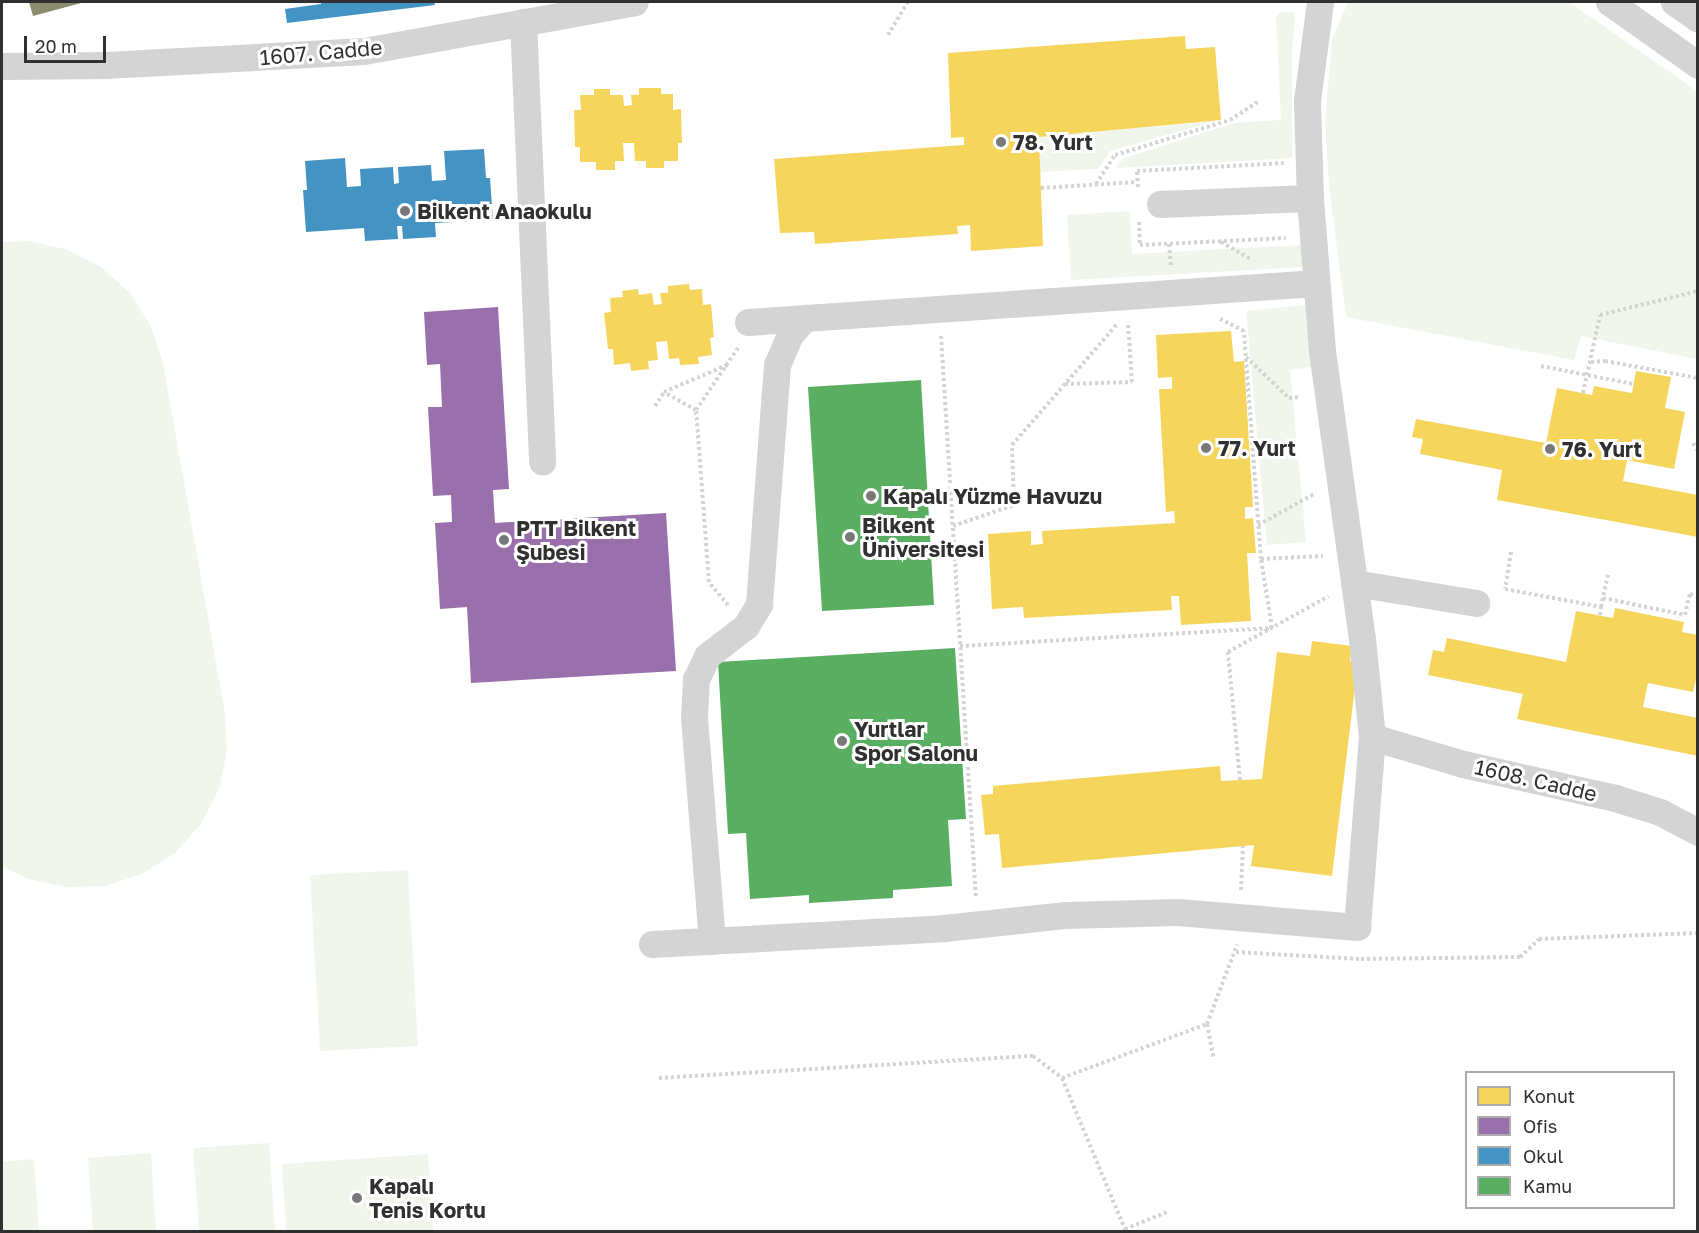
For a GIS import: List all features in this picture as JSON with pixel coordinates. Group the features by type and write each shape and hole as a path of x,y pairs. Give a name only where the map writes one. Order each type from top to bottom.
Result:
{"street":[{"name":"1607. Cadde","path":"2,66 117,64 364,51 636,2"},
{"path":"652,944 978,924 1066,915 1178,912 1357,927 1372,737 1316,283 1310,198 1307,100 1320,2"},
{"path":"1610,2 1698,65"},
{"path":"1674,2 1698,19"},
{"path":"523,22 542,462"},
{"path":"1160,204 1310,198"},
{"path":"748,322 1316,283"},
{"path":"712,941 694,717 696,679 707,656 746,626 759,604 763,576 777,365 790,334 805,318"},
{"path":"1354,583 1476,603"},
{"name":"1608. Cadde","path":"1372,737 1463,764 1614,798 1660,812 1698,832"}],"path":[{"path":"888,34 908,2"},
{"path":"1096,184 1115,155 1230,120 1258,102"},
{"path":"1041,188 1137,182"},
{"path":"1215,290 1218,319 1244,331 1261,559 1272,628"},
{"path":"1583,393 1600,315 1698,291"},
{"path":"940,309 978,924"},
{"path":"1065,384 1132,382 1127,313"},
{"path":"746,626 709,582 696,410 740,346 748,322"},
{"path":"953,526 1014,505 1012,445 1119,322"},
{"path":"1246,357 1289,398 1328,393"},
{"path":"1591,362 1605,361 1698,378"},
{"path":"655,406 664,392 727,365"},
{"path":"1540,366 1633,384"},
{"path":"664,392 696,410"},
{"path":"1693,442 1698,451"},
{"path":"1258,525 1340,480"},
{"path":"1511,552 1505,589 1601,607"},
{"path":"1261,559 1307,558"},
{"path":"1600,615 1608,573"},
{"path":"1240,780 1228,652 1354,583"},
{"path":"1603,598 1685,615 1690,594 1698,596"},
{"path":"1652,615 1654,608"},
{"path":"960,646 1272,628"},
{"path":"1214,1059 1207,1024 1236,952 1243,846"},
{"path":"1236,952 1361,959 1520,957 1539,939 1698,933"},
{"path":"1062,1078 1207,1024"},
{"path":"659,1078 1033,1056 1062,1078 1125,1229 1167,1212"}],"shaded area":[{"path":"1348,2 1569,2 1697,91 1697,359 1581,336 1574,360 1346,317 1329,187 1325,123 1332,40"},
{"path":"1280,12 1294,12 1295,17 1292,52 1292,158 1116,168 1122,159 1234,123 1281,120 1276,17"},
{"path":"1216,121 1110,151 1098,169 1040,172 1039,137"},
{"path":"1130,211 1132,254 1301,245 1302,267 1071,280 1067,215"},
{"path":"28,241 66,249 101,267 130,293 151,326 163,363 225,713 227,751 219,789 201,824 175,853 142,874 105,886 66,887 28,879 2,866 2,242"},
{"path":"1305,305 1311,367 1290,370 1306,542 1267,545 1246,311"},
{"path":"408,870 418,1046 320,1051 310,875"},
{"path":"269,1143 275,1231 199,1231 193,1148"},
{"path":"151,1153 156,1231 93,1231 88,1158"},
{"name":"Kapalı Tenis Kortu","path":"428,1154 433,1231 286,1231 282,1164"},
{"path":"34,1159 39,1231 2,1231 2,1162"}],"building: Konut":[{"name":"78. Yurt","path":"1185,36 1186,49 1215,47 1221,120 1039,137 1043,246 971,251 970,225 957,226 958,234 815,244 814,232 780,233 774,159 964,145 964,137 951,138 948,53"},
{"path":"639,88 661,88 661,94 673,94 673,110 681,109 682,143 678,143 678,161 664,161 664,168 646,168 646,161 635,161 634,143 623,143 624,161 615,161 615,170 596,170 596,162 580,162 580,147 575,147 574,110 581,110 580,95 594,95 594,89 610,89 610,95 623,95 624,106 632,105 631,95 639,95"},
{"path":"689,284 690,290 702,289 703,305 711,304 714,337 710,338 712,355 698,357 699,364 680,365 679,358 669,359 667,341 656,342 658,360 648,361 649,369 631,371 630,363 614,365 613,349 608,349 604,313 611,312 610,298 623,297 622,291 638,289 639,295 652,293 654,305 662,304 660,293 668,293 668,286"},
{"name":"77. Yurt","path":"1231,331 1234,362 1244,361 1253,507 1245,507 1245,519 1253,518 1256,553 1247,553 1251,621 1181,625 1179,596 1171,596 1172,610 1024,618 1023,607 992,609 988,534 1031,531 1031,545 1043,544 1042,531 1175,523 1174,511 1166,512 1159,389 1172,389 1172,377 1158,378 1156,335"},
{"name":"76. Yurt","path":"1636,371 1671,377 1665,408 1685,412 1674,469 1627,460 1623,481 1698,495 1698,537 1497,500 1502,470 1420,454 1423,439 1412,437 1416,419 1546,443 1557,388 1592,395 1594,386 1632,393"},
{"path":"1615,608 1684,622 1682,632 1698,635 1698,671 1693,692 1648,683 1643,707 1698,718 1698,756 1517,719 1523,694 1428,675 1433,650 1444,652 1447,638 1566,662 1576,611 1613,618"},
{"path":"1312,641 1352,646 1350,661 1358,662 1332,876 1251,866 1254,845 1002,868 999,834 985,835 981,795 993,794 993,786 1220,766 1221,781 1262,779 1277,652 1310,656"}],"building: Ofis":[{"path":"498,307 509,489 493,490 495,523 666,513 676,671 471,683 467,607 440,609 435,523 452,522 451,495 433,496 428,407 442,407 440,364 427,365 424,312"}],"building: Okul":[{"path":"321,2 434,2 435,5 287,23 285,9 321,4"},
{"path":"484,149 486,178 490,178 493,220 435,223 436,237 403,239 402,226 397,226 398,239 365,241 364,228 306,232 303,190 307,190 305,161 345,158 347,187 361,186 360,169 393,167 394,184 399,183 398,167 431,165 432,181 446,180 444,151"}],"building: Kamu":[{"name":"Kapalı Yüzme Havuzu","path":"921,380 934,605 822,611 808,387"},
{"name":"Yurtlar Spor Salonu","path":"955,648 966,819 948,820 952,886 893,890 893,898 809,903 809,895 750,899 746,833 728,834 718,662"}],"building: Sanayi":[{"path":"29,2 85,2 33,16"}],"place":[{"name":"78. Yurt","path":"1001,142"},
{"name":"Bilkent Anaokulu","path":"405,211"},
{"name":"77. Yurt","path":"1206,448"},
{"name":"76. Yurt","path":"1550,449"},
{"name":"Kapalı Yüzme Havuzu","path":"871,496"},
{"name":"Bilkent Üniversitesi","path":"850,537"},
{"name":"PTT Bilkent Şubesi","path":"504,540"},
{"name":"Yurtlar Spor Salonu","path":"842,741"},
{"name":"Kapalı Tenis Kortu","path":"357,1198"}]}
